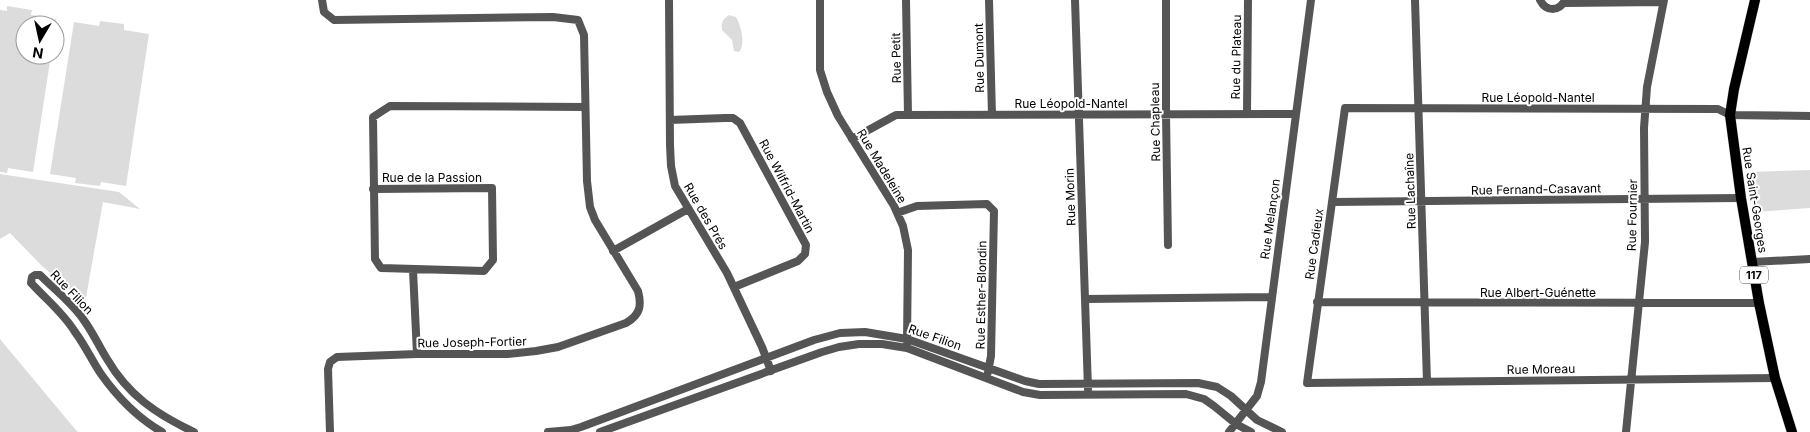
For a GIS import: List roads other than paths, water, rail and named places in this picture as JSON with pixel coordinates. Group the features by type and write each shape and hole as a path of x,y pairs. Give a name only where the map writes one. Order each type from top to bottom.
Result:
{"main road":[{"name":"Rue Saint-Georges","path":"1755,0 1734,89 1730,115 1741,198 1759,303 1775,378 1792,432"}],"street":[{"name":"Rue Joseph-Fortier","path":"322,0 324,12 334,20 553,17 578,20 584,35 587,181 590,207 595,220 638,291 641,303 639,312 626,323 558,347 536,351 507,354 416,354 337,357 330,362 328,369 330,432"},
{"name":"Rue des Prés","path":"670,0 671,166 675,186 734,287 767,358 771,371"},
{"name":"Rue Madeleine","path":"820,0 820,70 827,92 838,116 903,226 908,250 907,348"},
{"name":"Rue Petit","path":"906,0 908,115"},
{"name":"Rue Dumont","path":"989,0 992,115"},
{"name":"Rue Morin","path":"1075,0 1088,394"},
{"name":"Rue Chapleau","path":"1166,0 1168,245"},
{"name":"Rue du Plateau","path":"1247,113 1248,0"},
{"name":"Rue Melançon","path":"1229,432 1257,396 1261,382 1311,0"},
{"name":"Rue Lachaîne","path":"1415,0 1427,382"},
{"path":"1540,0 1545,7 1553,9 1562,6 1565,1 1664,1"},
{"name":"Rue Fournier","path":"1626,432 1645,242 1645,108 1647,87 1664,1"},
{"path":"373,188 373,117 390,106 585,107"},
{"name":"Rue Léopold-Nantel","path":"1345,108 1718,109 1730,115 1810,116"},
{"name":"Rue Cadieux","path":"1307,383 1345,108"},
{"name":"Rue Léopold-Nantel","path":"852,139 896,115 1295,114"},
{"name":"Rue Wilfrid-Martin","path":"670,120 733,118 740,123 806,245 805,254 798,261 734,287"},
{"name":"Rue de la Passion","path":"373,188 492,188 493,260 484,271 381,268 375,259 373,188"},
{"name":"Rue Fernand-Casavant","path":"1332,202 1741,198"},
{"name":"Rue Esther-Blondin","path":"897,213 918,206 987,204 994,211 988,379"},
{"path":"613,251 688,208"},
{"path":"1752,262 1810,259"},
{"path":"413,270 416,354"},
{"name":"Rue Filion","path":"162,432 148,424 120,399 101,374 62,314 34,286 32,277 40,275 82,317 107,360 134,394 157,413 194,432"},
{"path":"1085,299 1271,298"},
{"name":"Rue Albert-Guénette","path":"1318,302 1759,303"},
{"name":"Rue Filion","path":"548,432 571,431 814,340 838,334 865,332 908,339 1025,381 1039,384 1198,383 1216,387 1231,396 1257,420 1282,432"},
{"path":"838,334 840,346"},
{"name":"Rue Filion","path":"600,432 840,346 859,344 882,344 907,348 1023,392 1040,395 1186,394 1204,399 1236,424 1251,432"},
{"name":"Rue Moreau","path":"1307,383 1775,378"}]}
